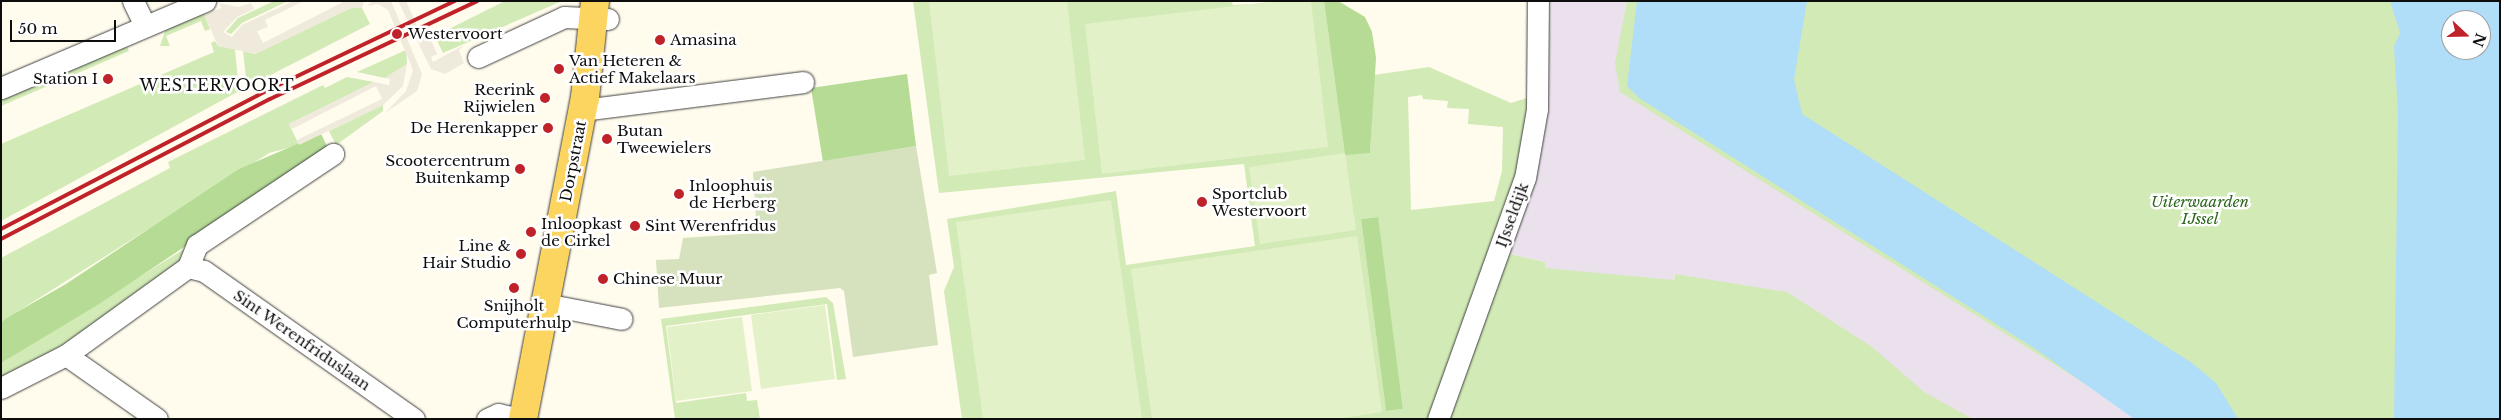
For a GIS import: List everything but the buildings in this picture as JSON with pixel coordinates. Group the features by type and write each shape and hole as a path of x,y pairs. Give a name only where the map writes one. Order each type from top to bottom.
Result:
{"main road":[{"name":"Dorpstraat","path":"522,419 602,10"}],"street":[{"path":"133,1 145,26"},
{"path":"1,88 205,1"},
{"name":"IJsseldijk","path":"1438,419 1525,178 1537,109 1538,1"},
{"path":"478,57 559,19 602,10"},
{"name":"Dorpstraat","path":"583,104 803,82"},
{"path":"1,388 66,355 188,267 197,245 332,154"},
{"name":"Sint Werenfriduslaan","path":"188,267 204,271 414,419"},
{"path":"545,304 622,319"},
{"path":"66,355 157,419"},
{"path":"487,419 498,414 522,419"}],"shaded area":[{"path":"293,1 304,1 265,20 268,27 257,31 263,43 345,1 364,1 362,8 351,8 255,54 218,46 202,9 212,5 215,11 221,8 219,3 239,7 251,3 254,9 237,17 223,32 232,37 242,25"},
{"path":"373,1 391,1 422,74 417,91 385,113 406,91 413,70 388,10 378,4 367,6"},
{"path":"398,1 406,1 424,41 430,38 437,54 431,57 433,62 464,45 459,50 464,63 445,74 431,69"},
{"path":"1545,1 1637,1 2034,348 2134,419 1924,419 1675,274 1670,296 1543,283 1545,262 1509,254"},
{"path":"407,64 403,86 383,105 299,145 297,140 382,99 376,86 292,129 289,124 374,82 389,85 390,79 385,78"}],"green space":[{"path":"274,1 288,1 242,23 231,34 226,32 238,18"},
{"path":"505,1 562,1 443,53 435,36"},
{"path":"913,1 1231,1 1233,5 1324,1 1345,154 1370,153 1374,75 1429,67 1511,103 1530,97 1517,170 1431,419 962,419 944,291 954,267 947,219 1116,191 1126,265 1255,246 1244,164 939,193","holes":["1422,95 1423,99 1448,101 1447,108 1469,109 1468,124 1503,127 1502,171 1494,201 1411,210 1408,97","1377,217 1403,409 1386,411 1361,219"]},
{"path":"929,1 1067,1 1085,160 949,176"},
{"path":"1277,1 1311,1 1328,147 1102,174 1085,24"},
{"path":"1324,1 1338,1 1365,17 1372,32 1376,58 1370,153 1345,155"},
{"name":"Uiterwaarden IJssel","path":"1627,1 2398,1 2405,16 2405,419 2141,419 1620,92 1615,63"},
{"path":"351,8 362,8 370,24 247,87 243,51 255,54"},
{"path":"202,9 210,29 205,31 201,21 166,36 170,46 160,46 166,28"},
{"path":"215,41 218,46 235,49 239,91 1,221 1,144 214,52 211,43"},
{"path":"125,42 129,51 1,106 1,95"},
{"path":"406,50 407,64 385,78 357,72"},
{"path":"907,74 916,146 823,162 811,88"},
{"path":"347,77 374,82 289,124 299,145 269,153 1,322 1,258 170,168 168,162 323,85 325,88"},
{"path":"383,105 383,111 336,145 329,131"},
{"path":"321,134 329,150 99,304 1,363 1,322 66,284 239,169"},
{"path":"916,146 937,273 929,275 938,345 853,357 844,291 840,288 659,308 656,260 679,259 683,238 757,233 753,172"},
{"path":"1345,153 1356,230 1260,244 1249,167"},
{"path":"1111,200 1142,419 983,419 956,222"},
{"path":"1378,217 1403,409 1386,411 1361,219"},
{"path":"1357,236 1382,412 1338,419 1152,419 1131,269"},
{"path":"189,246 179,264 67,346 1,381 1,363"},
{"path":"1509,254 1545,262 1545,268 1674,280 1675,274 1787,292 1872,347 1924,392 1973,419 1448,419"},
{"path":"826,297 833,303 846,379 837,380 827,304 666,326 676,403 746,393 747,401 757,400 760,419 675,419 661,319"},
{"path":"825,305 835,379 761,389 751,315"},
{"path":"742,317 752,391 676,401 667,327"}],"water":[{"path":"1637,1 1807,1 1794,79 1802,114 2192,363 2216,383 2238,419 2134,419 2034,348 1639,98 1627,86"},
{"path":"2390,1 2500,1 2500,419 2394,419 2398,113 2394,46 2400,33"}],"railway":[{"path":"1,229 266,91 455,1"},
{"path":"1,239 270,99 477,1"}],"place":[{"name":"Westervoort","path":"397,34"},
{"name":"Amasina","path":"660,40"},
{"name":"Van Heteren & Actief Makelaars","path":"559,69"},
{"name":"Station I","path":"108,79"},
{"name":"Reerink Rijwielen","path":"545,98"},
{"name":"De Herenkapper","path":"548,128"},
{"name":"Butan Tweewielers","path":"607,139"},
{"name":"Scootercentrum Buitenkamp","path":"520,169"},
{"name":"Inloophuis de Herberg","path":"679,194"},
{"name":"Sportclub Westervoort","path":"1202,202"},
{"name":"Sint Werenfridus","path":"635,226"},
{"name":"Inloopkast de Cirkel","path":"531,232"},
{"name":"Line & Hair Studio","path":"521,254"},
{"name":"Chinese Muur","path":"603,279"},
{"name":"Snijholt Computerhulp","path":"514,288"}],"district":[{"name":"WESTERVOORT","path":"217,85"}]}
